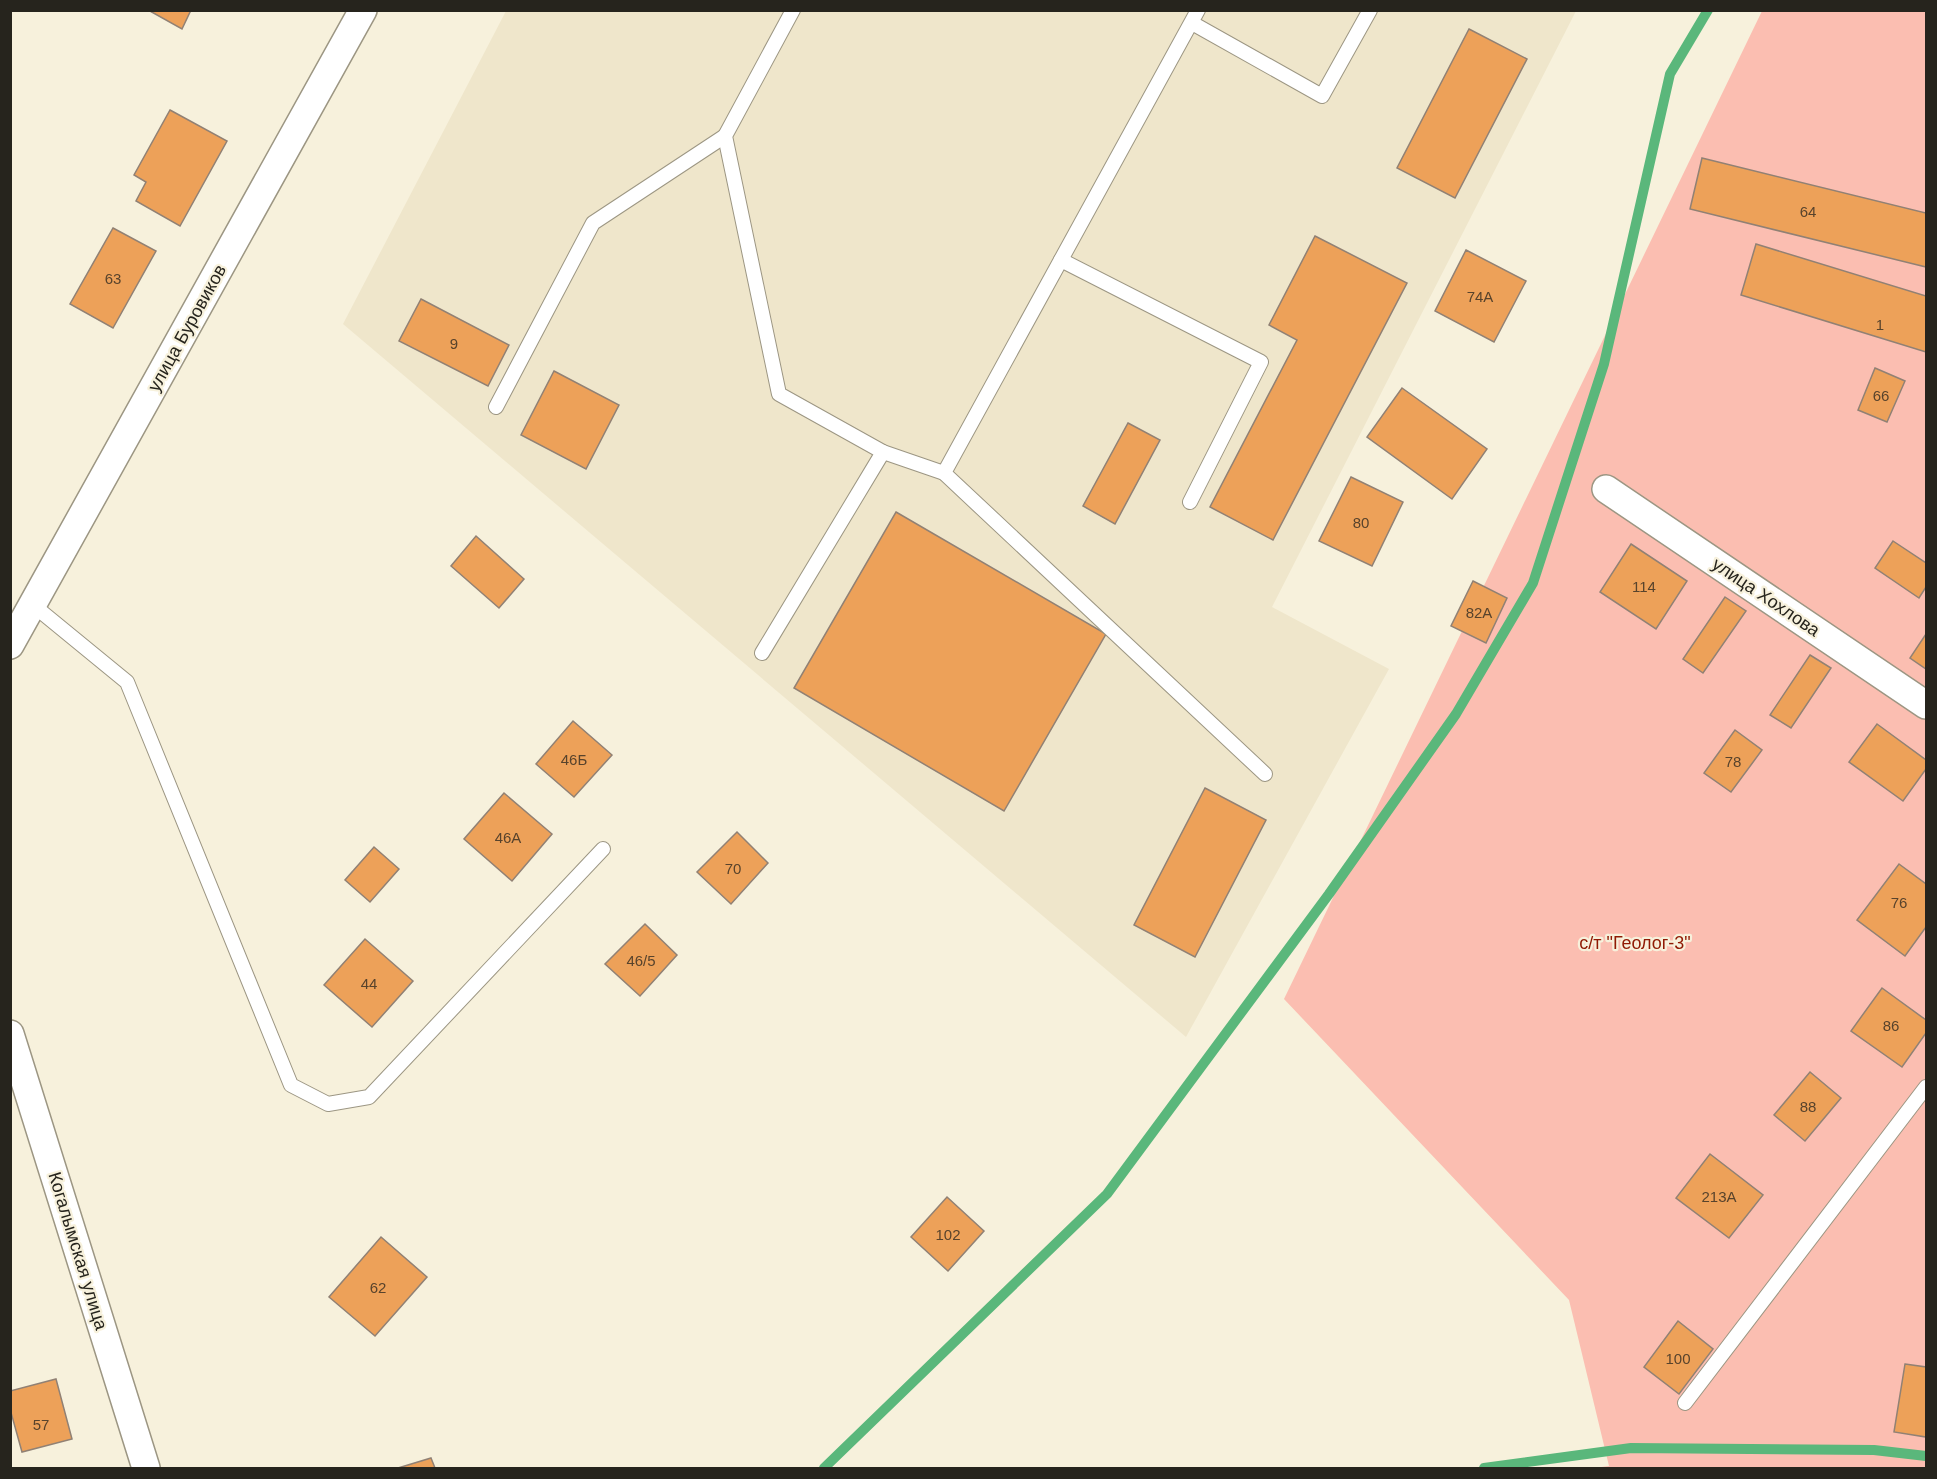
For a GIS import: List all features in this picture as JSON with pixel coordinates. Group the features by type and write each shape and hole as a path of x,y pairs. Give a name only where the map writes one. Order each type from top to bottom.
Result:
{"street":[{"name":"улица Буровиков","path":"10,645 363,10"},
{"name":"улица Хохлова","path":"1606,489 1926,705"},
{"name":"Когалымская улица","path":"10,1034 146,1468"}],"lane":[{"path":"496,406 593,223 725,136 793,10"},
{"path":"944,473 1195,17 1323,96 1370,10"},
{"path":"725,136 779,394 883,452 944,473 1265,774"},
{"path":"1061,260 1261,362 1190,502"},
{"path":"762,652 883,452"},
{"path":"33,605 127,682 291,1085 328,1104 369,1097 603,849"},
{"path":"1685,1403 1926,1087"}],"shaded area":[{"path":"506,11 1576,11 1272,607 1389,669 1186,1037 343,324"}],"green space":[{"name":"с/т \"Геолог-3\"","path":"1762,11 1926,11 1926,1468 1594,1468 1609,1466 1569,1300 1284,999"}],"building":[{"path":"148,10 191,10 182,29"},
{"path":"1469,29 1527,59 1455,198 1397,168"},
{"path":"170,110 227,141 180,226 136,201 146,182 134,175"},
{"path":"1702,158 1926,213 1926,267 1690,209"},
{"path":"113,228 156,251 113,328 70,304"},
{"path":"1315,236 1407,283 1273,540 1210,507 1297,340 1269,325"},
{"path":"1756,244 1926,296 1926,352 1741,295"},
{"path":"1466,250 1526,281 1494,342 1435,311"},
{"path":"421,299 509,345 488,386 399,341"},
{"path":"1875,368 1905,381 1887,422 1858,410"},
{"path":"554,371 619,405 586,469 521,435"},
{"path":"1402,388 1487,449 1452,499 1367,437"},
{"path":"1128,423 1160,440 1115,524 1083,506"},
{"path":"1351,477 1403,502 1372,566 1319,541"},
{"path":"896,512 1106,634 1004,811 794,688"},
{"path":"476,536 524,579 499,608 451,566"},
{"path":"1893,541 1926,563 1926,587 1919,598 1875,568"},
{"path":"1631,544 1687,581 1656,629 1600,592"},
{"path":"1473,581 1507,598 1486,643 1451,626"},
{"path":"1725,597 1746,611 1703,673 1683,659"},
{"path":"1926,634 1926,669 1910,658"},
{"path":"1810,655 1831,668 1791,728 1770,715"},
{"path":"573,721 612,755 574,797 536,764"},
{"path":"1877,724 1926,760 1926,769 1903,801 1849,762"},
{"path":"1735,730 1762,750 1731,792 1704,773"},
{"path":"1205,788 1266,820 1195,957 1134,925"},
{"path":"504,793 552,834 512,881 464,839"},
{"path":"737,832 768,863 731,904 697,872"},
{"path":"374,847 399,869 370,902 345,880"},
{"path":"1899,864 1926,884 1926,927 1905,956 1857,920"},
{"path":"645,924 677,955 640,996 605,964"},
{"path":"365,939 413,981 372,1027 324,985"},
{"path":"1882,988 1926,1020 1926,1033 1902,1067 1851,1031"},
{"path":"1810,1072 1841,1098 1805,1141 1774,1115"},
{"path":"1710,1154 1763,1195 1729,1238 1676,1198"},
{"path":"947,1197 984,1231 948,1271 911,1237"},
{"path":"381,1237 427,1277 375,1336 329,1297"},
{"path":"1678,1321 1713,1349 1679,1394 1644,1367"},
{"path":"1905,1364 1926,1367 1926,1437 1894,1432"},
{"path":"56,1379 72,1439 22,1452 10,1409 10,1391"},
{"path":"431,1458 435,1468 398,1468"}],"waterway":[{"path":"824,1468 1107,1194 1329,894 1456,714 1533,583 1604,364 1670,74 1708,10"},
{"path":"1484,1468 1631,1448 1874,1450 1926,1456"}]}
